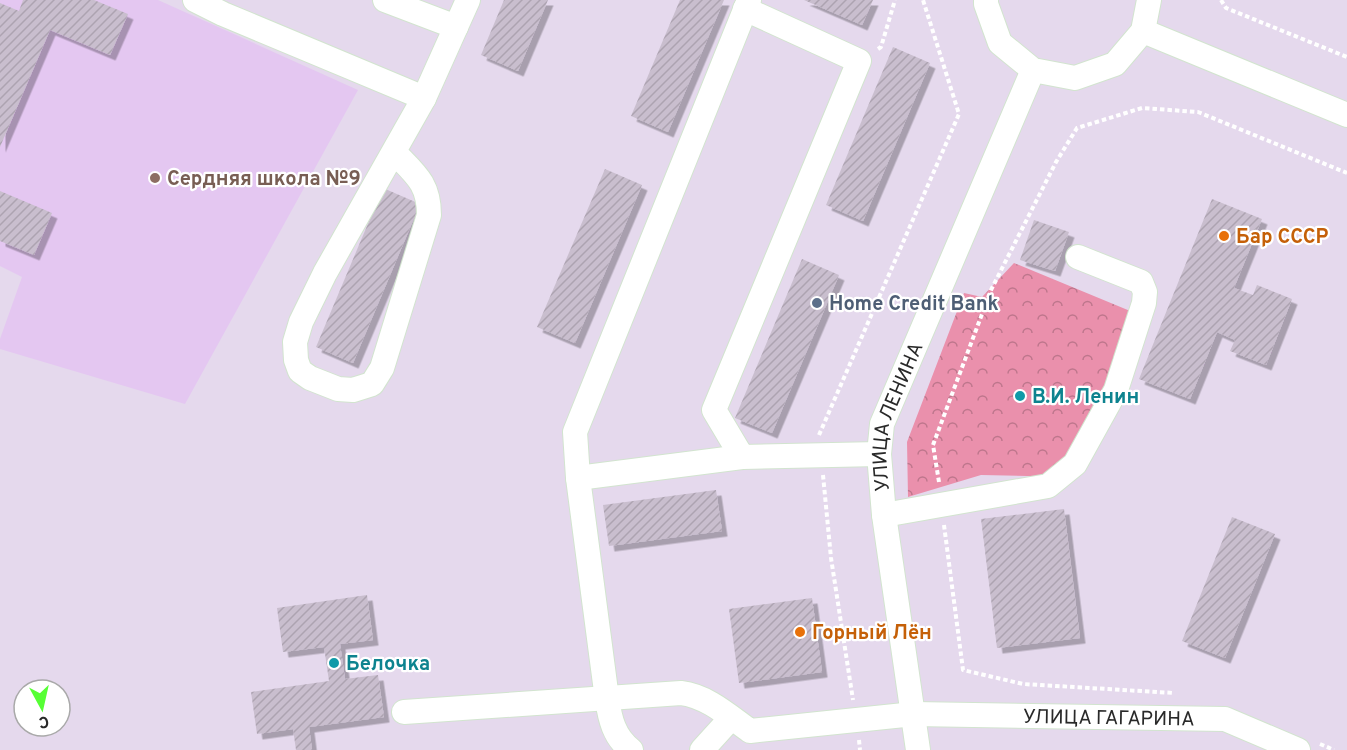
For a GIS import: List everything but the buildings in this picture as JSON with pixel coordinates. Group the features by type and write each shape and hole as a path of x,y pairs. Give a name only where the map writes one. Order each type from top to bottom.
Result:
{"street":[{"path":"195,0 424,98"},
{"path":"385,0 456,27"},
{"path":"394,152 423,182 429,199 429,215 382,368 372,384 353,390 338,390 300,371 296,360 296,342 301,322 325,273 424,98 468,0"},
{"path":"986,0 1000,43 1033,70 1075,78 1115,64 1143,32 1149,0"},
{"path":"631,750 623,744 611,723 578,478 575,432 747,5 859,61 714,410 742,457"},
{"path":"1143,32 1347,115"},
{"name":"УЛИЦА ЛЕНИНА","path":"918,750 884,515 879,454 882,424 1033,70"},
{"path":"884,515 1048,486 1075,464 1116,390 1144,303 1145,292 1141,282 1078,257"},
{"path":"578,478 742,457 879,454"},
{"path":"404,712 681,693 694,694 705,700 745,733 702,750"},
{"name":"УЛИЦА ГАГАРИНА","path":"745,733 914,714 1225,719 1298,750"}],"path":[{"path":"859,61 881,47 895,0"},
{"path":"922,0 959,114"},
{"path":"1221,0 1226,8 1347,57"},
{"path":"963,670 933,445 991,290 1056,162 1077,128 1143,108 1198,112 1347,173"}],"shaded area":[{"name":"Сердняя школа №9","path":"0,0 158,0 358,90 185,404 0,349 0,339 22,277 0,266"}],"green space":[{"path":"1014,263 1135,313 1076,477 981,475 908,497 907,442 964,293 982,297"}],"place":[{"name":"Сердняя школа №9","path":"155,178"},
{"name":"Бар СССР","path":"1224,236"},
{"name":"Home Credit Bank","path":"817,303"},
{"name":"В.И. Ленин","path":"1020,396"},
{"name":"Горный Лён","path":"800,632"},
{"name":"Белочка","path":"334,663"}]}
